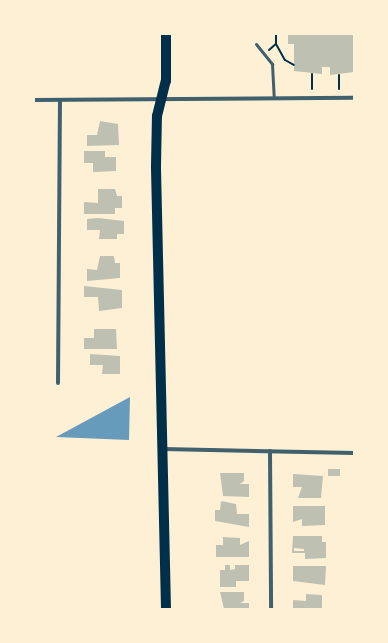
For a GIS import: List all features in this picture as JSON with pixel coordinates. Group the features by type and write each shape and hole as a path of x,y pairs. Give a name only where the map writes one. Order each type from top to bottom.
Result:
{"main road":[{"path":"166,34 166,81 157,116 156,166 166,609"}],"street":[{"path":"34,100 354,98"},
{"path":"58,383 60,100"},
{"path":"163,449 354,453"},
{"path":"270,451 271,609"}],"lane":[{"path":"256,44 265,53 274,74 274,98"}],"path":[{"path":"276,34 276,44 285,60 294,65"},
{"path":"265,53 276,44"},
{"path":"312,74 312,89"},
{"path":"339,75 339,89"}],"water":[{"path":"130,397 129,440 56,437"}],"building":[{"path":"288,34 354,34 354,72 330,75 330,67 322,67 322,74 294,71 294,44 288,44"},
{"path":"100,121 118,124 119,145 87,146 87,135 97,135"},
{"path":"84,151 105,151 105,157 116,157 116,171 93,172 93,163 84,163"},
{"path":"98,189 115,189 117,196 122,196 122,208 115,208 115,214 84,214 84,202 98,203"},
{"path":"98,218 124,221 124,234 117,234 117,239 99,239 100,230 87,230 87,219"},
{"path":"100,256 114,256 115,263 120,263 120,278 87,281 87,269 97,270"},
{"path":"84,286 122,290 122,308 99,311 98,297 84,297"},
{"path":"94,329 116,329 117,349 84,349 84,338 94,338"},
{"path":"90,354 120,356 120,374 102,374 103,365 90,365"},
{"path":"328,469 340,469 340,476 328,476"},
{"path":"220,473 244,473 244,481 240,484 249,484 249,497 223,496"},
{"path":"293,474 323,476 321,498 298,498 302,487 293,487"},
{"path":"221,501 236,504 237,514 249,514 249,527 215,521 215,510 220,510"},
{"path":"293,506 325,506 325,525 302,526 302,519 293,522"},
{"path":"293,536 322,536 322,542 326,542 326,558 305,559 305,553 292,553","holes":["294,548 304,549 304,551 294,551"]},
{"path":"223,537 240,538 240,545 249,541 249,557 216,557 216,545 223,545"},
{"path":"225,565 230,565 230,570 235,569 235,565 249,565 249,581 236,581 236,587 220,587 220,570 225,570"},
{"path":"293,566 326,566 325,585 293,581"},
{"path":"220,592 244,592 244,601 240,603 249,603 249,609 224,609"},
{"path":"306,594 322,595 322,609 293,609 293,600 306,601"}]}
